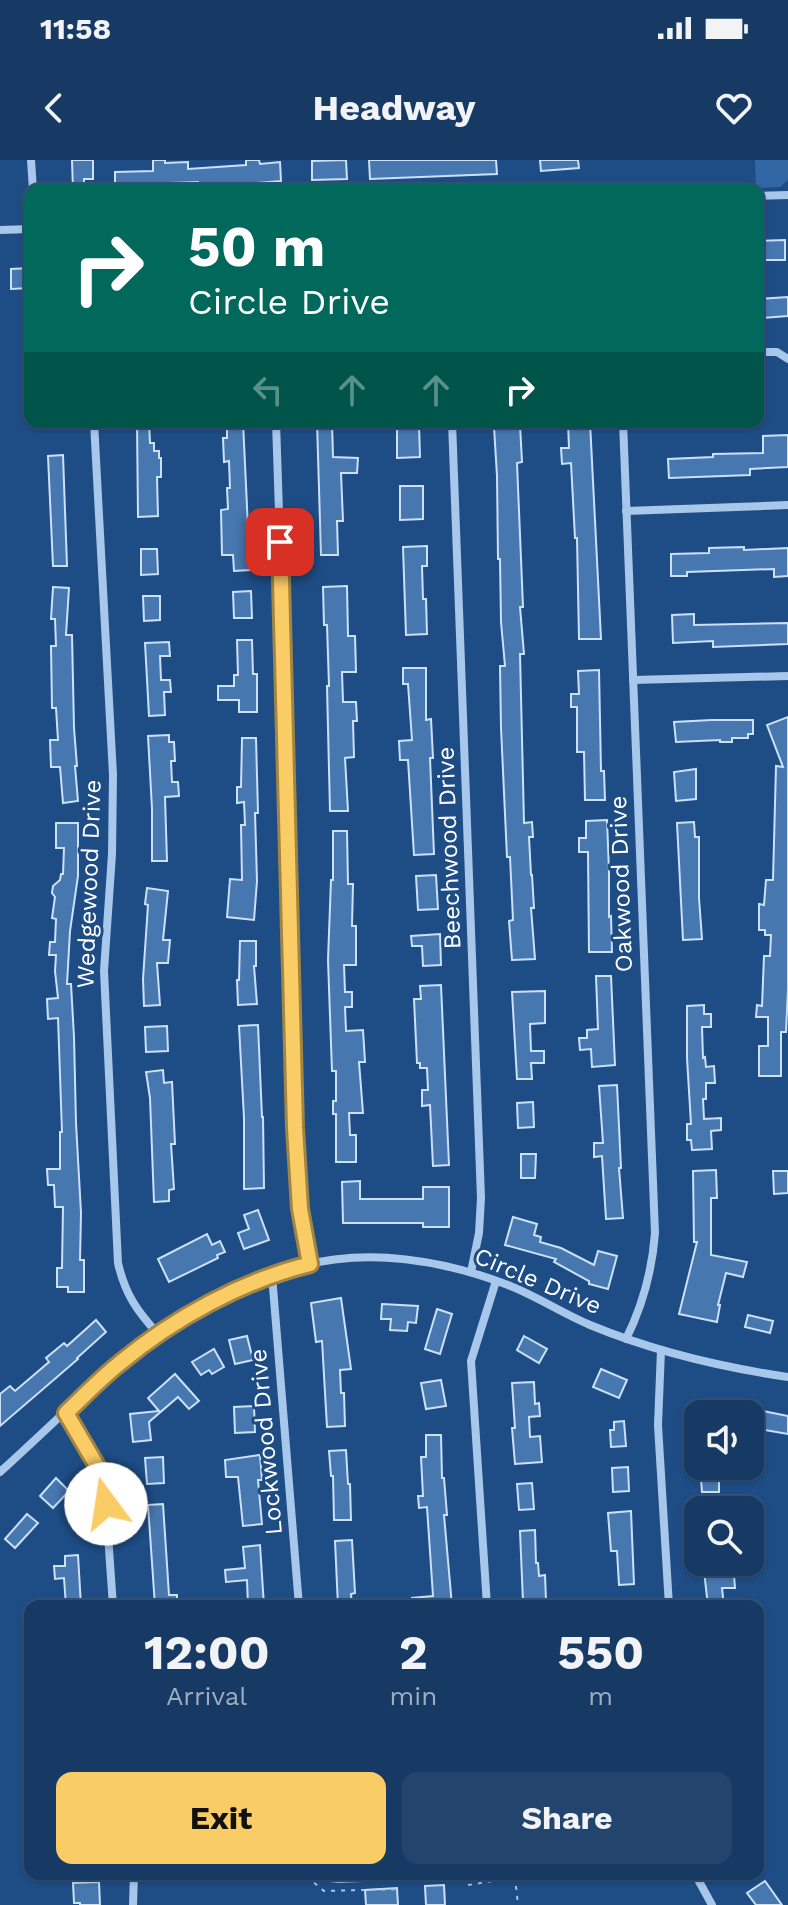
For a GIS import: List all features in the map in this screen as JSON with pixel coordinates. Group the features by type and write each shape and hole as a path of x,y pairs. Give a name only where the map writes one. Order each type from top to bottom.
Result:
{"street":[{"path":"31,160 33,184"},
{"path":"764,196 788,195"},
{"path":"0,230 24,229"},
{"path":"764,352 777,352 788,359"},
{"name":"Wedgewood Drive","path":"94,428 113,775 112,854 104,971 118,1263 128,1296 158,1334"},
{"path":"276,428 295,1128 300,1209 310,1264"},
{"name":"Beechwood Drive","path":"452,428 481,1198 479,1233 471,1272"},
{"name":"Oakwood Drive","path":"623,428 655,1233 646,1292 626,1339"},
{"path":"626,511 788,505"},
{"path":"633,680 788,676"},
{"name":"Circle Drive","path":"0,1472 122,1361 190,1314 272,1275 310,1264 357,1257 415,1260 471,1272 511,1286 587,1324 626,1339 718,1364 788,1377"},
{"name":"Lockwood Drive","path":"272,1275 299,1600"},
{"path":"487,1600 471,1361 496,1281"},
{"path":"661,1350 658,1425 669,1600"},
{"path":"66,1413 104,1478 113,1600"},
{"path":"133,1905 134,1880"},
{"path":"698,1880 712,1905"}],"path":[{"path":"511,1880 517,1887 518,1905"}],"shaded area":[{"path":"755,160 788,160 788,180 780,187 764,188 764,184 756,184"}],"building":[{"path":"72,160 93,160 93,179 84,179 84,184 73,184"},
{"path":"153,160 188,162 188,169 246,165 246,160 259,160 260,164 280,162 281,181 115,184 115,172 153,171"},
{"path":"346,160 347,179 312,180 312,161"},
{"path":"369,160 496,160 497,174 370,179"},
{"path":"540,160 578,160 579,168 541,171"},
{"path":"785,240 785,260 764,260 764,241"},
{"path":"24,268 24,288 11,289 11,269"},
{"path":"788,297 788,316 764,318 764,299"},
{"path":"137,428 149,428 150,443 154,443 154,451 159,451 161,458 161,477 157,477 158,516 138,517"},
{"path":"227,428 243,428 250,570 234,571 233,555 222,555 221,510 228,509 227,488 230,488 229,461 224,462 223,438 227,438"},
{"path":"317,428 332,428 333,457 358,458 357,473 341,473 343,521 337,521 338,555 321,555"},
{"path":"397,428 419,428 420,457 397,458"},
{"path":"494,428 520,428 522,462 517,463 524,654 520,654 524,823 532,822 533,837 529,837 535,959 512,960 509,921 513,920 501,728 500,666 505,666 498,559"},
{"path":"568,428 590,428 601,639 579,639 577,538 571,463 562,464 561,448 569,448"},
{"path":"788,435 788,467 750,469 750,475 669,478 668,459 763,453 763,436"},
{"path":"63,455 67,566 53,566 48,456"},
{"path":"400,486 423,486 423,519 400,520"},
{"path":"427,546 427,566 422,566 427,634 406,635 403,547"},
{"path":"744,547 744,550 788,548 788,576 774,577 774,569 687,572 687,576 671,576 671,554 709,553 709,548"},
{"path":"141,549 157,549 158,574 141,575"},
{"path":"347,586 348,636 355,636 356,672 342,672 343,702 356,702 357,721 353,721 354,757 345,758 348,811 330,811 329,686 323,587"},
{"path":"53,587 69,588 66,635 72,635 78,801 63,803 60,767 51,767 50,740 58,740 56,708 52,708 51,646 56,646 55,619 51,619"},
{"path":"251,591 252,618 234,618 233,592"},
{"path":"143,596 160,596 160,620 144,621"},
{"path":"694,614 694,625 788,623 788,644 713,647 713,641 673,643 672,615"},
{"path":"237,640 252,640 253,674 257,674 257,712 239,712 239,700 218,700 218,686 234,686 234,675 238,675"},
{"path":"169,642 170,656 160,656 161,680 170,680 171,692 164,692 165,715 149,716 145,643"},
{"path":"403,668 426,668 426,720 431,719 433,758 430,758 434,854 414,855 408,760 400,760 399,741 412,740 408,684 403,684"},
{"path":"599,670 601,771 604,771 605,800 585,800 584,752 577,752 577,707 571,707 571,694 579,694 578,671"},
{"path":"788,717 786,1032 781,1032 781,1076 759,1076 759,1046 768,1046 768,1017 756,1017 757,1005 762,1006 764,956 770,956 771,935 759,930 759,904 764,905 766,880 773,880 776,766 783,767 767,725"},
{"path":"753,720 753,734 748,734 748,738 732,738 732,742 676,742 674,722"},
{"path":"169,735 169,742 174,742 172,782 178,782 179,796 165,797 167,861 152,861 148,736"},
{"path":"242,738 256,738 258,813 255,813 257,881 254,920 227,917 230,879 242,880 241,825 245,825 244,802 237,803 237,787 241,787"},
{"path":"696,769 696,799 676,801 674,772"},
{"path":"607,820 612,952 589,952 588,852 579,852 579,838 586,838 586,821"},
{"path":"694,822 695,837 699,837 702,939 683,940 677,823"},
{"path":"56,823 78,823 78,876 67,984 71,984 74,1037 80,1260 84,1260 84,1292 68,1292 68,1287 57,1287 57,1268 62,1268 63,1207 55,1207 54,1185 48,1185 47,1169 60,1169 62,1132 58,1018 48,1019 47,999 58,998 56,955 49,955 50,942 55,942 53,886 63,874 64,848 56,848"},
{"path":"333,831 347,831 348,884 353,884 352,926 356,926 356,965 344,965 345,992 352,992 352,1007 345,1007 346,1031 363,1030 365,1062 359,1062 363,1113 349,1113 350,1135 356,1135 356,1162 336,1162 333,1101 336,1101 336,1071 332,1071 328,960"},
{"path":"436,875 438,909 418,910 416,876"},
{"path":"147,888 168,891 163,940 170,940 168,963 157,963 160,1005 144,1006 143,979"},
{"path":"440,934 441,965 423,966 422,946 412,946 411,936"},
{"path":"240,941 256,941 257,1004 238,1005"},
{"path":"596,976 611,976 615,1065 592,1067 591,1049 580,1050 579,1038 587,1038 587,1030 598,1029"},
{"path":"441,985 449,1165 433,1166 430,1105 422,1106 422,1090 428,1090 427,1068 420,1068 420,1063 417,1063 414,999 421,999 420,986"},
{"path":"545,991 545,1023 530,1024 531,1051 544,1051 544,1063 531,1063 532,1079 517,1079 512,992"},
{"path":"704,1005 704,1014 711,1014 711,1027 702,1027 703,1058 706,1067 714,1066 715,1083 706,1083 704,1119 721,1118 721,1130 711,1131 712,1149 692,1150 691,1140 687,1140 687,1124 691,1124 687,1006"},
{"path":"258,1025 264,1188 244,1189 239,1026"},
{"path":"167,1026 168,1051 146,1052 145,1027"},
{"path":"163,1070 164,1083 172,1082 174,1189 169,1190 169,1201 154,1202 146,1072"},
{"path":"617,1085 623,1218 606,1219 602,1156 594,1157 594,1143 603,1143 599,1086"},
{"path":"533,1102 534,1127 518,1128 517,1103"},
{"path":"521,1154 536,1154 535,1178 521,1178"},
{"path":"716,1170 717,1198 711,1198 711,1255 747,1262 743,1277 726,1273 717,1322 679,1314 697,1242 694,1242 693,1171"},
{"path":"773,1171 788,1171 788,1193 774,1194"},
{"path":"360,1181 360,1199 423,1199 423,1187 449,1187 449,1227 423,1227 423,1223 343,1223 342,1182"},
{"path":"258,1210 269,1240 244,1249 238,1233 249,1229 244,1215"},
{"path":"513,1217 537,1224 534,1235 541,1237 540,1242 561,1248 594,1265 598,1251 617,1256 608,1289 589,1284 589,1281 554,1262 556,1259 505,1245"},
{"path":"207,1234 212,1245 220,1241 225,1252 169,1282 158,1259"},
{"path":"341,1298 351,1369 340,1370 345,1426 327,1427 322,1341 316,1342 311,1303"},
{"path":"382,1304 418,1306 416,1323 408,1322 407,1331 390,1330 391,1319 381,1319"},
{"path":"437,1309 452,1314 440,1354 425,1349"},
{"path":"748,1315 773,1321 770,1333 745,1327"},
{"path":"96,1320 106,1332 0,1426 0,1394 10,1386 15,1391 49,1362 46,1358 64,1343 67,1346"},
{"path":"247,1336 253,1360 235,1364 229,1340"},
{"path":"524,1336 547,1349 539,1363 517,1350"},
{"path":"214,1349 224,1367 212,1374 209,1370 201,1375 192,1362"},
{"path":"601,1369 627,1380 619,1398 593,1387"},
{"path":"175,1374 199,1401 189,1409 178,1397 149,1422 151,1440 133,1442 130,1414 159,1411 148,1398"},
{"path":"441,1380 446,1406 426,1409 421,1383"},
{"path":"534,1382 535,1404 539,1403 540,1416 529,1417 530,1437 540,1436 542,1462 515,1464 512,1383"},
{"path":"254,1406 255,1432 235,1433 234,1407"},
{"path":"764,1411 788,1416 788,1434 764,1430"},
{"path":"624,1421 626,1446 611,1447 610,1430 614,1430 614,1422"},
{"path":"426,1435 441,1435 451,1600 412,1600 433,1596 427,1507 419,1508 418,1496 423,1496 421,1457 426,1457"},
{"path":"346,1450 351,1520 334,1520 329,1451"},
{"path":"260,1455 262,1480 258,1480 262,1524 243,1526 238,1477 226,1477 225,1460"},
{"path":"163,1457 164,1483 147,1484 145,1458"},
{"path":"628,1467 629,1491 613,1492 612,1468"},
{"path":"56,1478 69,1491 53,1508 40,1496"},
{"path":"701,1480 719,1480 719,1492 702,1492"},
{"path":"532,1483 534,1509 519,1510 517,1484"},
{"path":"163,1504 169,1595 177,1595 177,1600 155,1600 148,1505"},
{"path":"631,1511 634,1584 619,1585 617,1551 611,1551 608,1513"},
{"path":"27,1514 38,1523 15,1548 5,1539"},
{"path":"535,1530 536,1563 539,1576 545,1575 546,1600 523,1600 520,1531"},
{"path":"352,1540 355,1593 351,1594 352,1600 338,1600 335,1541"},
{"path":"260,1545 264,1600 248,1600 247,1580 226,1582 225,1570 245,1568 243,1547"},
{"path":"78,1555 81,1600 66,1600 64,1578 55,1579 54,1566 65,1566 65,1556"},
{"path":"705,1576 734,1576 735,1588 722,1588 723,1600 707,1600"},
{"path":"765,1881 782,1905 756,1905 747,1893"},
{"path":"99,1882 100,1905 74,1903 73,1883"},
{"path":"444,1885 445,1905 426,1905 425,1886"},
{"path":"397,1888 398,1905 366,1905 365,1890"}],"route":[{"path":"106,1504 104,1478 66,1413 122,1361 190,1314 272,1275 310,1264 300,1209 295,1128 280,542"}]}
